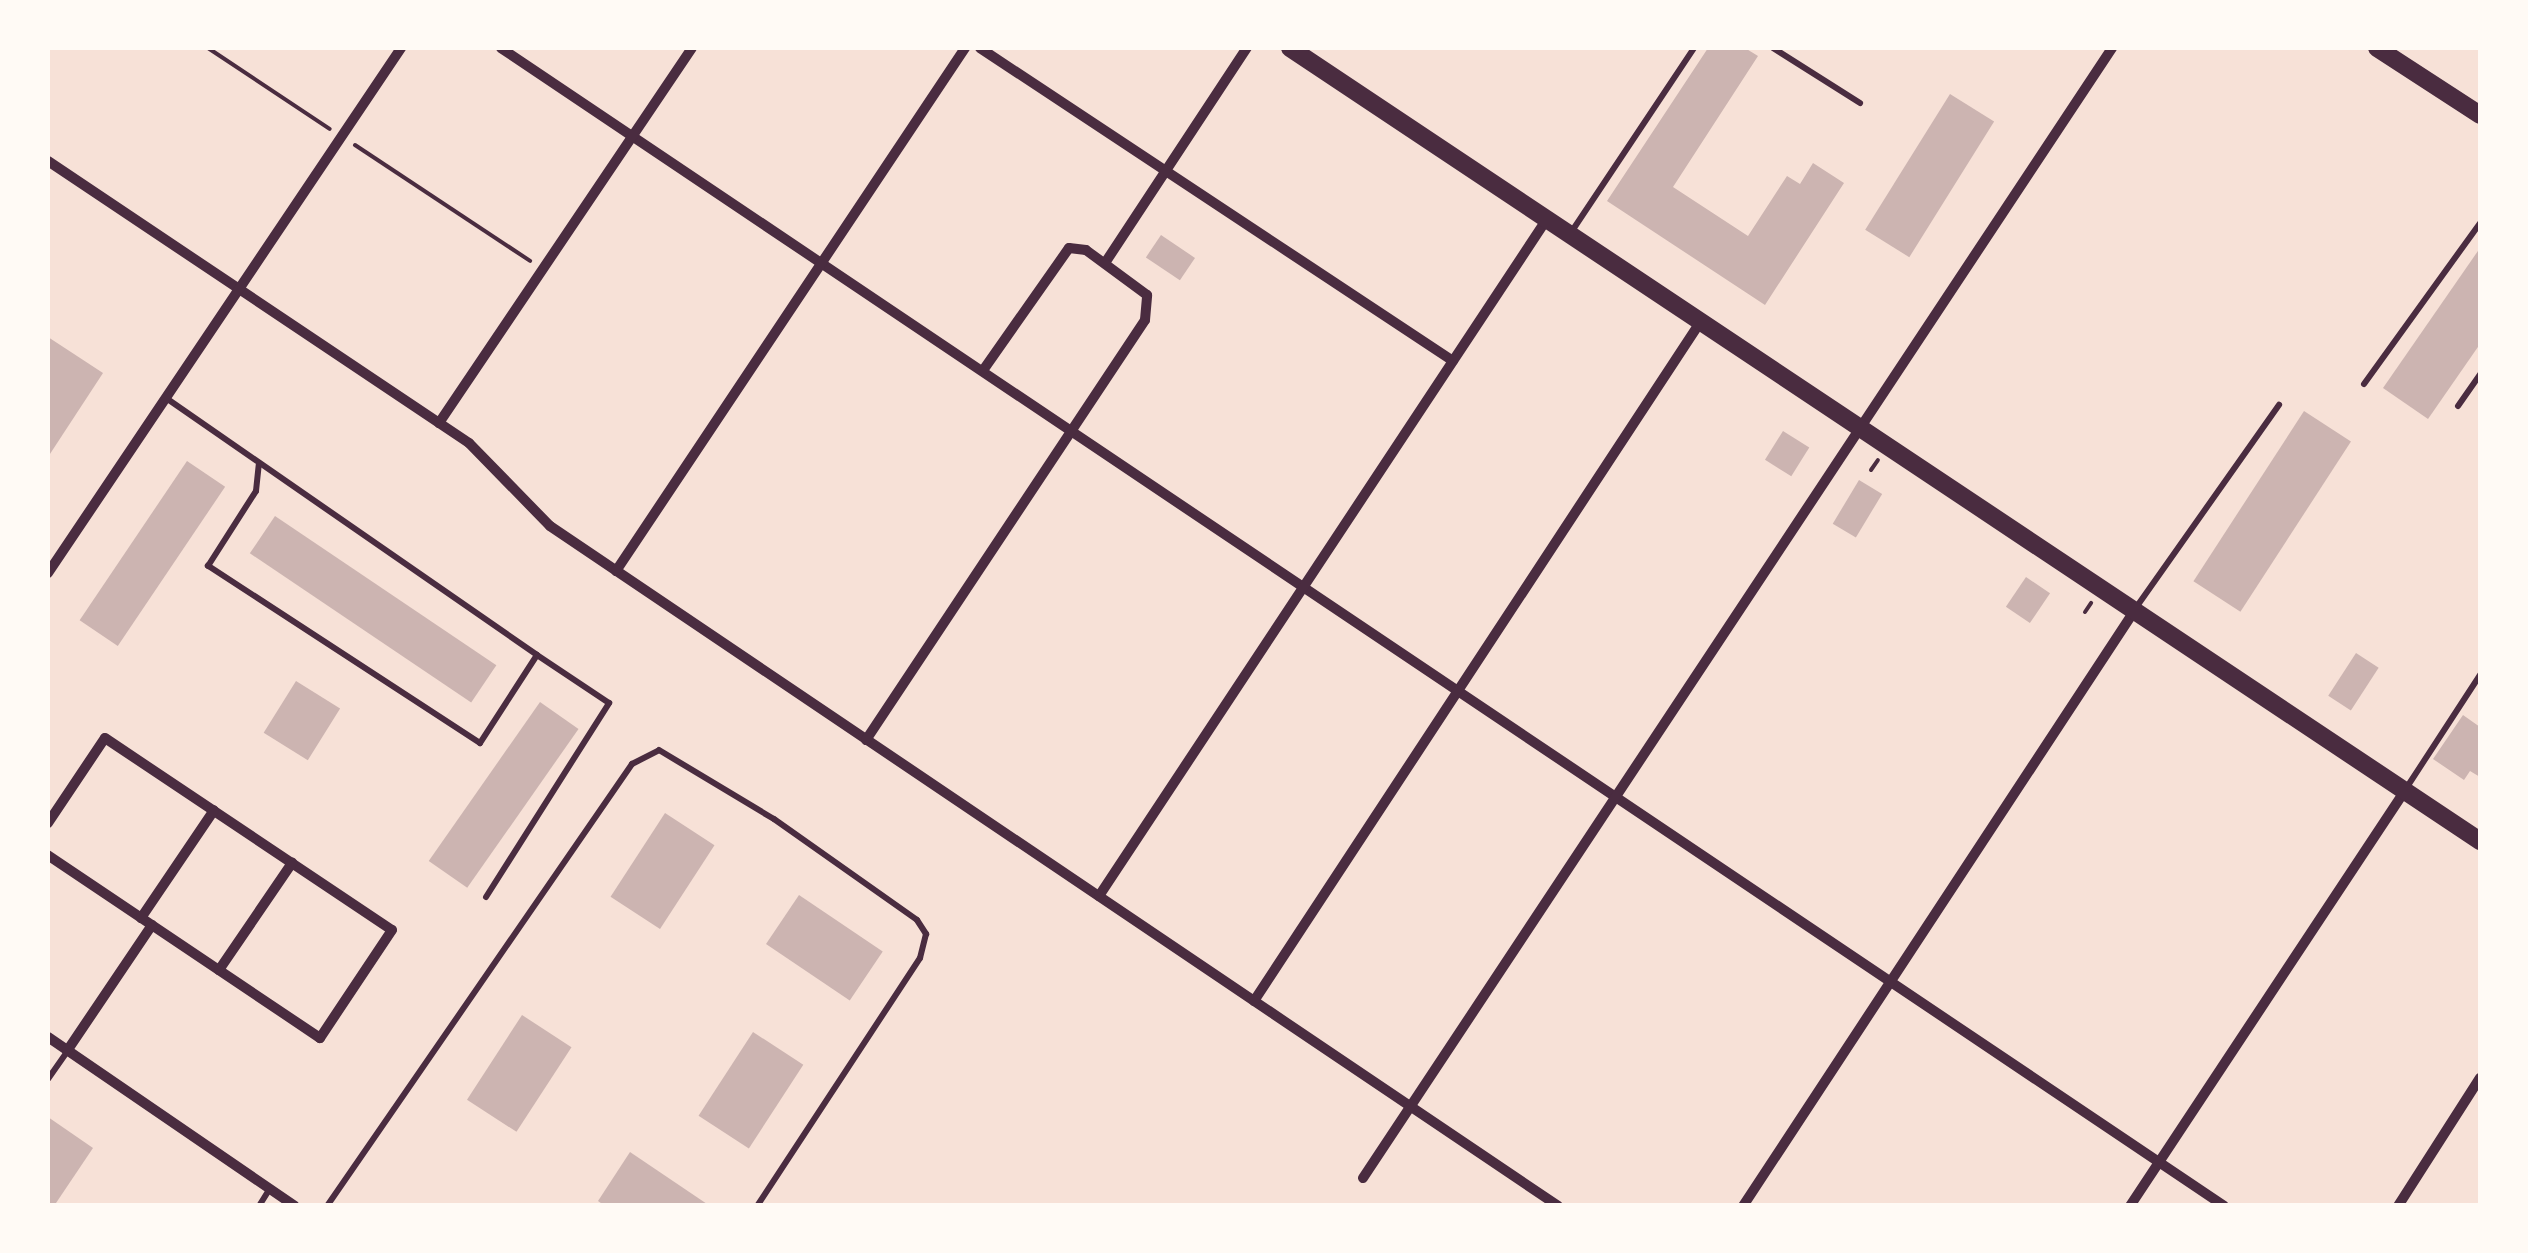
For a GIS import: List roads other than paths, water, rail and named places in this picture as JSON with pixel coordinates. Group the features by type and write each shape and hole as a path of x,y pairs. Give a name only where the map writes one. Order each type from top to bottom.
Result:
{"street":[{"path":"48,572 401,48"},
{"path":"501,48 824,260 2224,1206"},
{"path":"439,423 692,48"},
{"path":"616,571 965,48"},
{"path":"980,48 1452,361"},
{"path":"1105,263 1246,48"},
{"path":"1290,48 2480,841"},
{"path":"1363,1178 1406,1104 1612,793 2112,48"},
{"path":"2377,48 2480,116"},
{"path":"48,162 485,456 538,517 616,571 1558,1206"},
{"path":"1099,896 1302,584 1548,219"},
{"path":"866,740 1149,312 1145,292 1079,247 1062,252 984,368"},
{"path":"1254,1001 1701,321"},
{"path":"1743,1206 2135,610"},
{"path":"48,823 105,738 392,930 320,1038 48,855"},
{"path":"2130,1206 2405,791"},
{"path":"141,918 214,810"},
{"path":"219,970 292,863"},
{"path":"67,1051 152,925"},
{"path":"48,1038 294,1205"},
{"path":"2398,1206 2480,1078"}],"lane":[{"path":"1570,234 1694,48"},
{"path":"1773,48 1860,103"},
{"path":"2364,384 2480,223"},
{"path":"2458,406 2480,374"},
{"path":"166,398 609,703 486,897"},
{"path":"2135,610 2279,406"},
{"path":"259,463 256,491 208,566 480,743 537,655"},
{"path":"2405,791 2480,675"},
{"path":"327,1206 632,764 659,750 774,818 917,920 926,934 920,958 757,1206"},
{"path":"48,1079 67,1051"},
{"path":"259,1206 270,1189"}]}
